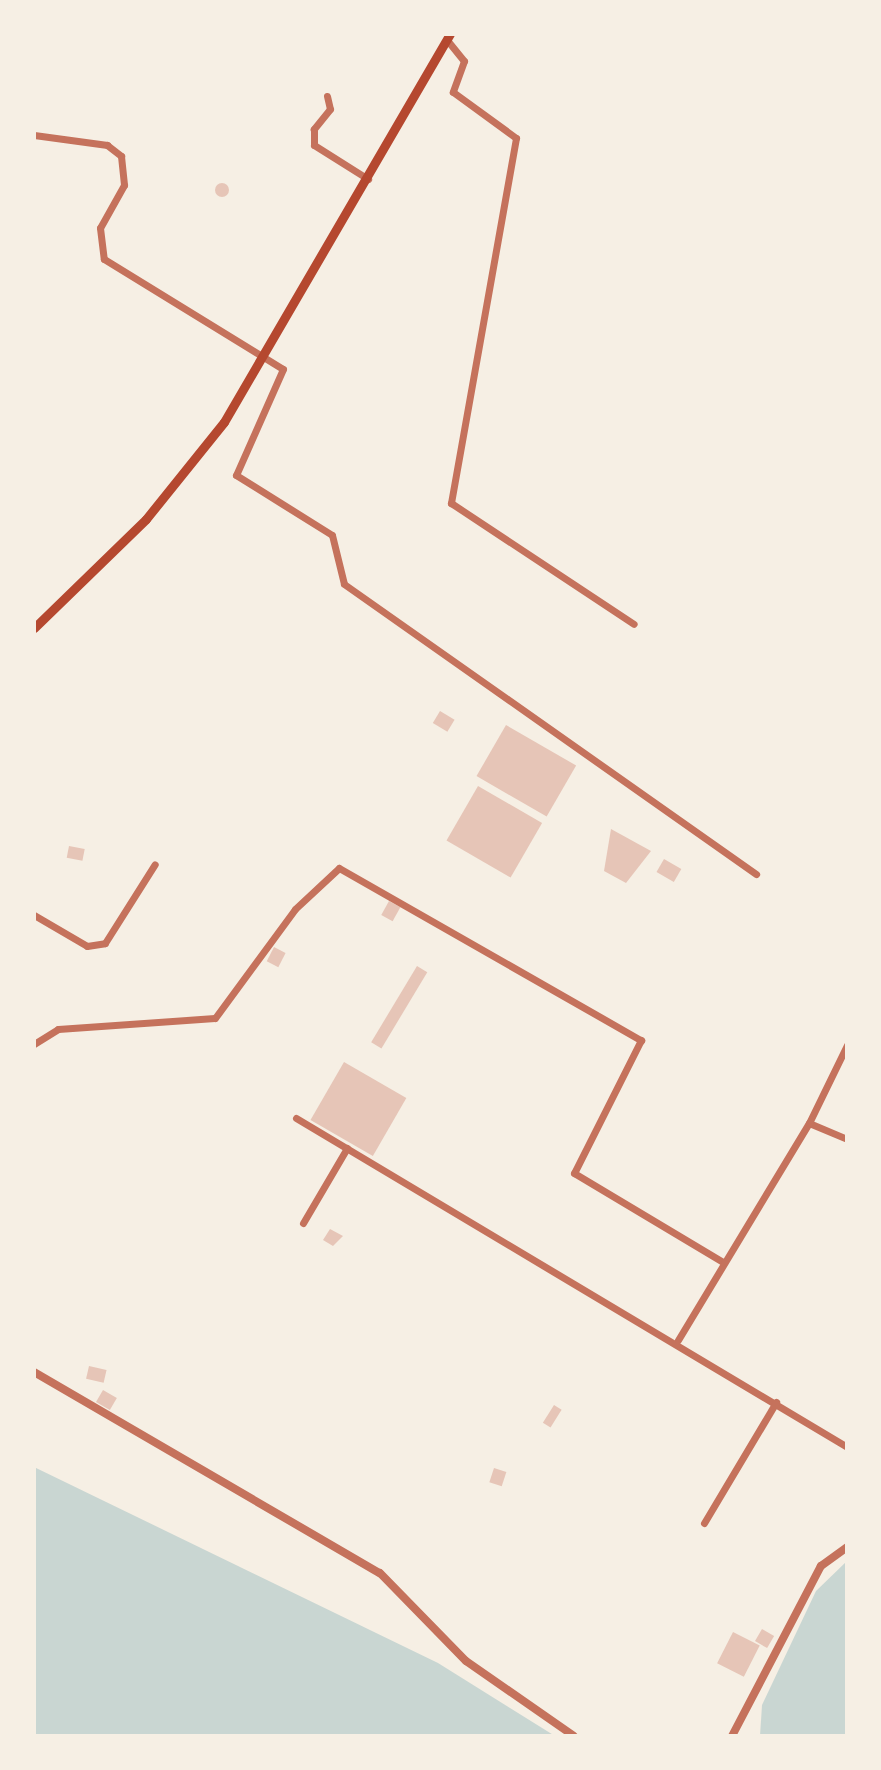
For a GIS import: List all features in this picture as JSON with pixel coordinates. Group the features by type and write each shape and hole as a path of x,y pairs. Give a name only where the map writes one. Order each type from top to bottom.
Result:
{"main road":[{"path":"34,628 174,487 263,359 448,37"}],"street":[{"path":"448,37 464,61 453,92 516,138 451,503 634,624"},
{"path":"327,96 330,109 314,129 314,145 368,179"},
{"path":"34,135 107,145 121,156 124,185 100,228 104,259 283,369 236,475 332,535 344,584 756,874"},
{"path":"34,915 87,946 105,943 155,864"},
{"path":"34,1044 58,1029 215,1018 295,909 339,868 641,1040 574,1173 723,1262"},
{"path":"678,1340 809,1123 847,1045"},
{"path":"296,1118 678,1340 847,1447"},
{"path":"809,1123 847,1139"},
{"path":"303,1223 347,1148"},
{"path":"34,1372 380,1573 466,1661 574,1736"},
{"path":"704,1523 776,1402"},
{"path":"732,1736 815,1576 847,1547"}],"shaded area":[{"path":"34,1467 438,1663 555,1736 34,1736"},
{"path":"847,1561 847,1736 760,1736 762,1705 816,1591"}],"building":[{"path":"222,183 229,190 222,197 215,190"},
{"path":"440,711 455,720 447,732 433,723"},
{"path":"506,725 576,766 547,817 476,776"},
{"path":"478,786 542,823 511,878 446,841"},
{"path":"611,829 651,851 626,883 604,871"},
{"path":"69,846 85,849 82,861 67,858"},
{"path":"664,859 681,869 674,882 656,872"},
{"path":"389,901 400,907 393,921 381,915"},
{"path":"274,947 286,953 278,967 267,961"},
{"path":"417,966 427,972 381,1048 371,1042"},
{"path":"344,1062 406,1098 373,1156 311,1120"},
{"path":"330,1229 343,1236 333,1246 323,1240"},
{"path":"89,1366 107,1370 104,1383 86,1379"},
{"path":"103,1390 117,1398 110,1410 96,1402"},
{"path":"554,1405 562,1410 551,1428 543,1423"},
{"path":"494,1468 506,1472 502,1486 489,1482"},
{"path":"762,1629 774,1636 767,1648 755,1641"},
{"path":"733,1632 760,1646 744,1677 717,1663"}]}
